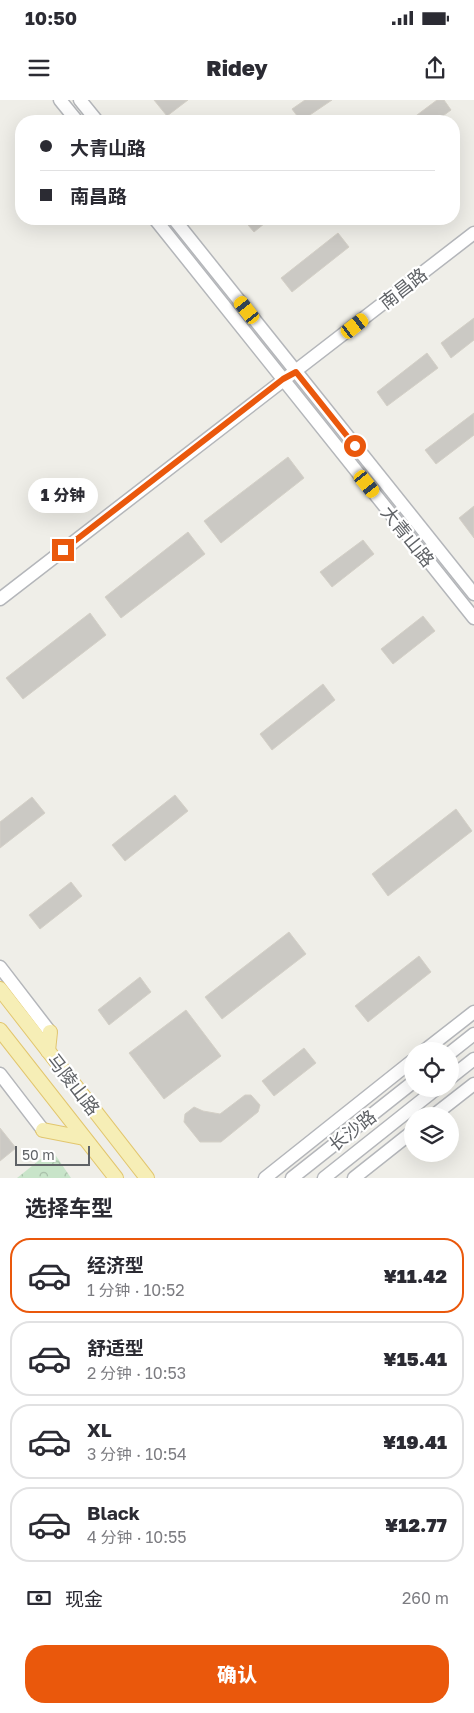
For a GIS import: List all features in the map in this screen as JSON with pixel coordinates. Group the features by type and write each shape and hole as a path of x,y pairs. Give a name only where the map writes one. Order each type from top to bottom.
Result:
{"main road":[{"name":"马陵山路","path":"0,989 147,1178"},
{"name":"马陵山路","path":"0,1030 116,1178"},
{"path":"48,1051 50,1032"},
{"path":"43,1130 84,1138"}],"street":[{"path":"60,100 72,115"},
{"path":"80,100 92,115"},
{"name":"大青山路","path":"160,225 474,618"},
{"name":"大青山路","path":"179,225 474,594"},
{"name":"南昌路","path":"0,599 474,233"},
{"path":"0,967 50,1032"},
{"path":"436,1042 474,1012"},
{"path":"459,1046 474,1034"},
{"path":"459,1071 474,1059"},
{"path":"265,1178 404,1067"},
{"path":"0,1074 43,1130"},
{"path":"445,1107 474,1084"},
{"name":"长沙路","path":"292,1178 404,1088"},
{"name":"长沙路","path":"324,1178 426,1097"},
{"path":"317,1158 319,1135"},
{"path":"354,1178 404,1138"}],"green space":[{"path":"52,1150 71,1178 17,1178"}],"building":[{"path":"154,100 188,100 168,115 166,115"},
{"path":"305,100 332,100 310,115 296,115 292,109"},
{"path":"437,100 444,100 451,110 444,115 417,115"},
{"path":"248,225 263,225 254,232"},
{"path":"338,233 349,247 292,292 281,278"},
{"path":"474,318 474,340 451,358 441,343"},
{"path":"427,353 438,368 387,406 377,392"},
{"path":"474,413 474,435 436,464 425,450"},
{"path":"288,457 304,478 221,543 204,521"},
{"path":"474,506 474,538 459,518"},
{"path":"188,532 205,554 121,618 105,597"},
{"path":"363,540 374,554 332,587 320,572"},
{"path":"90,613 106,635 23,699 6,678"},
{"path":"423,616 435,631 393,664 381,649"},
{"path":"323,684 335,700 272,750 260,734"},
{"path":"175,795 188,811 125,861 112,845"},
{"path":"32,797 45,813 0,848 0,822"},
{"path":"456,809 472,831 388,896 372,874"},
{"path":"71,882 82,896 40,929 29,915"},
{"path":"289,932 306,954 222,1019 205,997"},
{"path":"419,956 431,972 368,1022 355,1006"},
{"path":"140,977 151,992 109,1025 98,1010"},
{"path":"186,1010 221,1056 164,1099 129,1053"},
{"path":"304,1048 316,1063 274,1096 262,1081"},
{"path":"245,1095 251,1095 260,1105 258,1112 221,1142 200,1142 184,1122 185,1114 194,1107 203,1111 220,1114"},
{"path":"0,1128 16,1148 0,1161"}],"route":[{"path":"63,550 283,379 296,372 355,446"}]}
